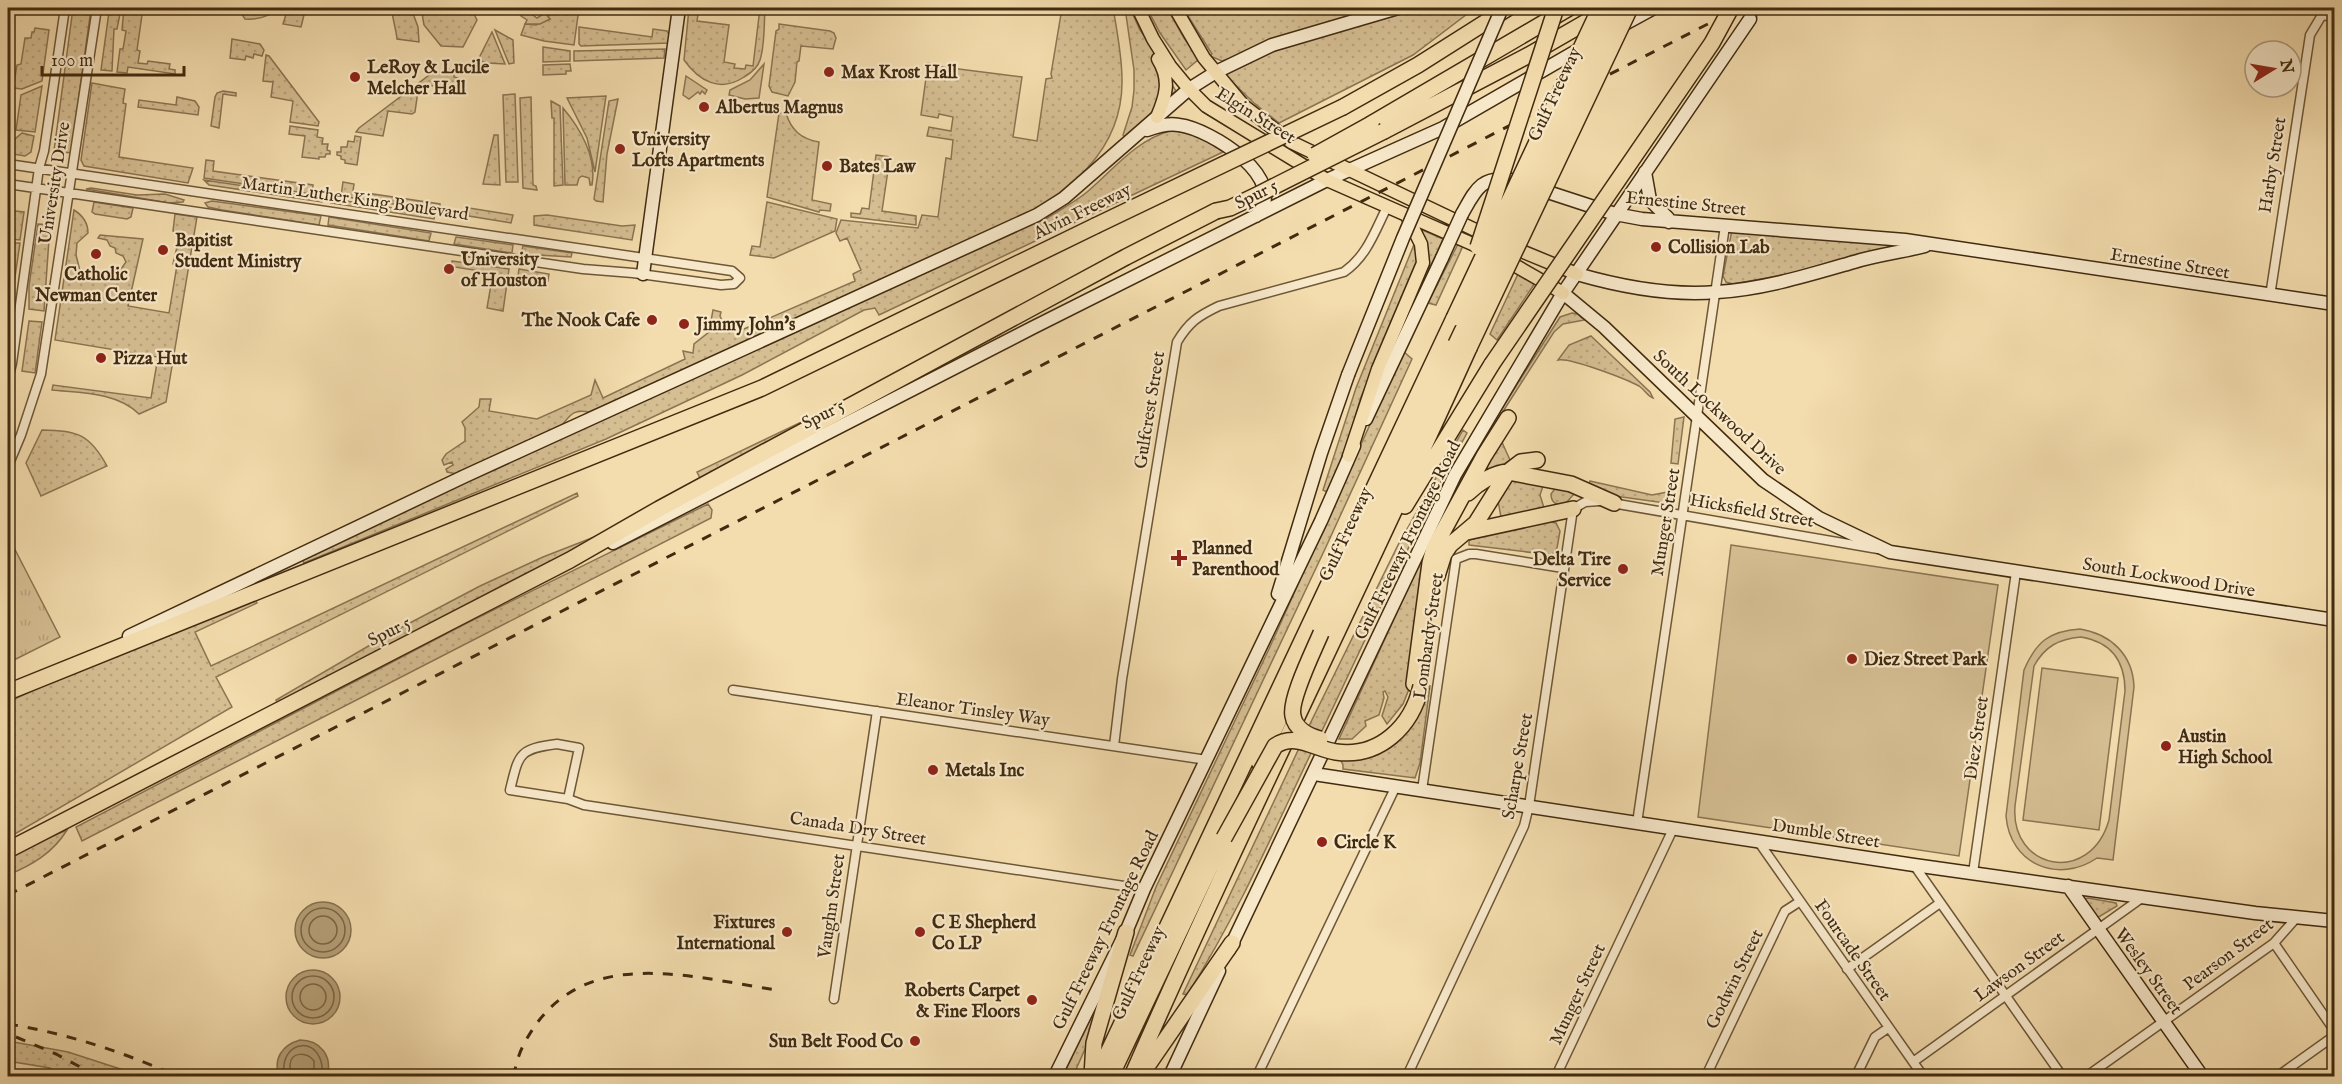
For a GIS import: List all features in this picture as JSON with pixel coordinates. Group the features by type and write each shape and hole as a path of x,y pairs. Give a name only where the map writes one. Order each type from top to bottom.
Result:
{"highway":[{"path":"1418,65 1487,8"},
{"path":"1418,65 1508,8"},
{"path":"1454,318 1556,8"},
{"path":"1377,127 1569,8"},
{"name":"Gulf Freeway","path":"1133,1077 1200,922 1388,527 1457,343 1454,318 1600,8"},
{"path":"1377,127 1529,55 1611,8"},
{"name":"Gulf Freeway","path":"1111,1077 1616,8"},
{"name":"Gulf Freeway","path":"1094,1077 1457,343 1630,8"},
{"path":"1388,527 1412,497 1492,364 1712,43 1731,8"},
{"name":"Alvin Freeway","path":"49,674 762,388 1343,106 1418,65"},
{"name":"Spur 5","path":"8,850 570,560 659,509 1126,257 1216,212 1259,194 1377,127"},
{"path":"1321,633 1292,708 1296,724 1311,736 1333,743 1357,744 1381,735 1404,714 1418,685 1430,563 1434,548 1484,456 1508,418"},
{"path":"1482,515 1484,456"},
{"path":"1224,838 1275,746 1288,739 1336,752 1349,753 1371,748 1383,742 1404,725 1413,712 1440,562 1450,545 1467,532 1482,515 1508,472 1521,462 1537,460"},
{"path":"1461,499 1482,482 1508,472 1570,483 1614,503"},
{"path":"1467,532 1573,509"},
{"path":"8,692 49,674"},
{"path":"1094,1077 1094,1042 1126,932"},
{"path":"1133,1077 1148,1065 1232,943"}],"main road":[{"path":"643,274 679,8"},
{"path":"1136,8 1135,21 1167,77 1167,92 1157,117"},
{"name":"Elgin Street","path":"1136,8 1153,39 1189,89 1206,106 1327,180"},
{"path":"1167,8 1190,36"},
{"name":"Elgin Street","path":"1175,8 1190,36 1245,106 1291,142 1349,171"},
{"path":"49,674 465,477 1037,215 1064,198 1189,89 1216,72 1272,45 1398,8"},
{"name":"Gulf Freeway Frontage Road","path":"1264,635 1348,375 1403,238 1502,8"},
{"name":"Spur 5","path":"570,560 583,558 1327,180 1453,123 1559,60 1654,8"},
{"name":"Gulf Freeway Frontage Road","path":"1170,1077 1455,475 1563,293 1615,214 1686,116 1750,19"},
{"path":"1139,134 1157,126 1177,124 1211,136 1249,163 1261,178 1267,196 1263,209 1255,217"},
{"path":"1349,171 1539,260 1577,274"},
{"path":"1645,172 1650,200 1668,218 1669,222"},
{"name":"Ernestine Street","path":"1462,214 1478,188 1489,180 1498,178 1511,180 1615,214 1669,222 1905,240 2334,304"},
{"name":"South Lockwood Drive","path":"1327,180 1480,247 1524,269 1563,293 1604,327 1763,480 1819,518 1890,552 2334,620"},
{"name":"Gulf Freeway Frontage Road","path":"1055,1077 1126,932 1144,888 1207,760 1264,635 1321,521 1462,214"},
{"path":"1349,456 1378,369 1423,263 1421,244 1407,216"},
{"name":"Ernestine Street","path":"1577,274 1620,285 1671,292 1715,293 1784,282 1857,261 1929,245"},
{"name":"Dumble Street","path":"1314,774 1914,865 2334,921"},
{"name":"Wesley Street","path":"2067,886 2202,1077"}],"street":[{"name":"University Drive","path":"8,380 65,8"},
{"name":"University Drive","path":"8,466 41,374 98,8"},
{"path":"2322,11 2334,17"},
{"name":"Harby Street","path":"2270,296 2310,35 2322,11"},
{"name":"Martin Luther King Boulevard","path":"8,164 732,271 740,278 734,284 727,285 583,268 8,184"},
{"name":"Gulfcrest Street","path":"1114,746 1122,679 1177,342 1188,325 1219,306 1344,272 1364,254 1387,207"},
{"name":"Munger Street","path":"1637,823 1725,226"},
{"path":"693,281 695,266"},
{"name":"Hicksfield Street","path":"1573,509 1580,504 1592,501 1614,503 1890,552"},
{"name":"Scharpe Street","path":"1407,1077 1524,826 1530,806 1573,509"},
{"name":"Lombardy Street","path":"1422,790 1456,560 1461,556 1476,554 1563,568"},
{"name":"Diez Street","path":"1973,873 2016,572"},
{"name":"Eleanor Tinsley Way","path":"733,690 1207,760"},
{"name":"Vaughn Street","path":"834,999 877,711"},
{"name":"Canada Dry Street","path":"568,799 579,747 557,744 532,747 518,758 510,790 568,799 584,805 1144,888"},
{"path":"1257,1077 1396,786"},
{"name":"Munger Street","path":"1557,1077 1672,829"},
{"name":"Fourcade Street","path":"1758,841 1923,1077"},
{"path":"1914,865 2062,1077"},
{"name":"Lawson Street","path":"1913,1062 2143,896"},
{"name":"Godwin Street","path":"1706,1077 1785,911 1799,902"},
{"path":"1847,969 1940,903"},
{"name":"Pearson Street","path":"2087,1077 2274,944 2297,917"},
{"path":"2274,944 2334,1030"},
{"path":"1856,1077 1875,1037 1888,1028"},
{"path":"2278,1077 2334,1036"}],"green space":[{"path":"73,8 91,9 71,153 54,151"},
{"path":"124,8 143,8 137,50 140,51 138,63 147,64 148,61 170,64 169,69 175,70 175,74 128,67 127,73 117,72 120,49 123,49 126,31 122,30"},
{"path":"246,8 279,8 268,16 245,19 243,16"},
{"path":"288,8 311,8 304,15 301,27 283,24"},
{"path":"392,8 411,8 418,27 419,42 397,39"},
{"path":"421,8 450,8 460,14 474,14 477,20 463,47 441,46 424,25"},
{"path":"516,8 523,8 528,14 537,18 545,13 550,19 540,24 525,24 527,20"},
{"path":"564,8 579,8 574,45 521,35 525,24 536,25 550,19 548,17 552,12 555,13 556,9 563,10"},
{"path":"689,8 699,8 697,21 729,25 724,62 735,64 734,68 745,69 746,65 753,66 760,8 765,8 762,54 754,70 735,82 727,84 711,82 696,74 684,60"},
{"path":"1062,8 1113,8 1122,80 1120,105 1113,128 1102,149 1071,184 1010,223 589,412 573,413 562,425 457,474 447,472 446,469 453,465 452,462 444,465 442,460 446,454 465,441 465,428 462,422 479,407 480,399 491,399 489,411 537,419 591,395 595,380 603,398 685,359 683,351 693,353 694,344 709,332 713,310 721,312 720,316 726,329 734,325 737,332 855,281 853,274 861,270 847,238 840,241 836,233 841,220 918,228 922,215 938,217 946,158 951,159 953,140 927,136 929,127 951,131 953,117 939,114 938,118 921,115 928,63 1022,77 1013,137 1037,141 1046,79 1052,78"},
{"path":"1125,8 1130,8 1140,30 1175,79 1171,83 1176,91 1125,137 1123,135 1132,107 1134,70"},
{"path":"1147,8 1167,8 1199,59 1186,70 1160,33"},
{"path":"1183,8 1381,8 1222,61 1210,56 1212,54"},
{"path":"1414,8 1475,8 1413,55 1279,123 1225,75 1277,50"},
{"path":"109,12 120,14 117,29 114,29 112,71 101,70"},
{"path":"779,24 830,31 836,38 833,49 801,46 795,82 788,96 772,92 769,86 776,31 779,29"},
{"path":"579,27 652,37 653,29 667,31 670,36 669,43 581,46"},
{"path":"35,28 49,30 42,81 22,89 13,88 17,65 21,64 25,38 31,38"},
{"path":"495,30 513,40 514,63 509,64"},
{"path":"492,32 505,64 478,60"},
{"path":"232,39 260,44 264,50 262,56 254,54 253,58 246,56 245,60 230,58"},
{"path":"543,47 570,51 570,61 543,62"},
{"path":"665,49 664,58 574,61 574,51"},
{"path":"266,55 319,122 318,126 290,122 293,101 271,97 273,82 263,81"},
{"path":"570,64 571,71 566,71 566,74 543,75 543,65"},
{"path":"764,64 759,98 745,99 729,95 730,90 750,80"},
{"path":"448,69 454,71 454,77 458,78 457,89 419,84 415,112 412,114 388,111 383,136 356,132 436,70 441,73"},
{"path":"686,76 707,90 705,94 702,91 700,94 698,92 689,99 683,95"},
{"path":"92,83 125,89 123,103 126,104 119,157 193,168 188,183 84,166 81,160"},
{"path":"42,86 35,132 16,130 21,95"},
{"path":"223,91 236,93 236,96 223,94 219,128 211,126 215,97 217,93"},
{"path":"515,94 518,182 506,182 503,95"},
{"path":"606,96 595,172 587,138 567,98"},
{"path":"177,97 195,101 199,107 198,115 138,107 139,100 176,105"},
{"path":"531,97 533,185 537,190 523,188 520,98"},
{"path":"618,99 607,154 603,202 596,201 594,199 609,101"},
{"path":"551,101 560,106 563,185 554,186 554,118 552,118"},
{"path":"563,108 581,134 590,154 592,185 590,185 589,178 582,176 577,185 565,185"},
{"path":"779,113 786,113 794,129 802,136 819,142 812,200 831,204 830,211 820,210 819,212 767,197"},
{"path":"290,126 318,130 317,137 323,138 322,144 328,144 327,150 330,154 319,157 319,159 302,157 305,136 289,134"},
{"path":"1170,131 1185,132 1198,137 1223,152 879,315 875,308 864,310 742,375 606,439 304,563 302,559 553,441 1047,218 1082,196 1136,148"},
{"path":"22,133 34,136 31,152 25,156 13,154 15,139"},
{"path":"494,135 498,135 500,185 483,184"},
{"path":"355,136 361,137 357,165 345,163 341,156 337,155 337,152 341,152 341,147 347,147 348,141 354,142"},
{"path":"876,155 890,157 882,211 916,216 916,225 851,217 851,213 860,214 862,208 869,209"},
{"path":"206,160 214,161 213,171 313,185 312,194 204,178"},
{"path":"204,180 323,198 322,202 209,185"},
{"path":"343,182 354,184 353,191 440,204 439,211 341,196"},
{"path":"86,189 137,195 165,194 184,200 169,203"},
{"path":"332,199 435,214 434,219 331,203"},
{"path":"212,201 321,216 319,225 222,210 208,207 205,203"},
{"path":"94,202 133,208 131,217 127,219 95,214 92,212"},
{"path":"767,202 837,219 835,231 774,258 750,255 752,246 760,247"},
{"path":"469,208 513,215 511,223 469,216"},
{"path":"74,210 80,214 88,229 88,233 77,243 76,255 81,275 85,275 89,270 96,271 97,274 116,276 126,262 107,240 98,238 100,235 143,239 128,306 169,313 177,265 173,264 180,234 173,231 175,214 197,217 166,402 139,414 120,401 86,393 52,390 53,385 151,398 158,357 55,340"},
{"path":"15,211 24,212 20,240 11,239"},
{"path":"547,215 622,226 635,225 632,240 534,225 534,216"},
{"path":"329,217 431,233 429,241 328,225"},
{"path":"38,224 50,225 44,311 29,309 29,286"},
{"path":"1420,229 1443,239 1428,272 1429,258"},
{"path":"1732,230 1903,246 1839,259 1794,273 1733,284 1726,282 1723,276"},
{"path":"456,237 513,245 512,253 454,244"},
{"path":"1415,242 1418,261 1361,397 1346,447 1327,492 1323,490 1356,388"},
{"path":"9,243 20,243 12,297 8,296"},
{"path":"1458,244 1463,246 1436,305 1428,303"},
{"path":"523,246 572,253 571,257 521,254"},
{"path":"452,261 509,269 503,311 487,308 493,273 455,267 454,272 451,271"},
{"path":"519,269 549,274 548,281 518,276"},
{"path":"1518,274 1535,283 1497,340 1490,334"},
{"path":"1572,313 1578,314 1584,320 1563,324 1554,332 1493,427 1436,533 1409,689 1403,704 1387,724 1382,716 1388,697 1385,691 1383,692 1384,698 1379,715 1365,721 1366,726 1352,739 1339,739 1433,534 1488,430 1560,317"},
{"path":"29,321 42,322 35,373 22,371"},
{"path":"998,328 1001,334 671,508 279,706 276,700 389,634 480,586 543,557 607,532 704,486 697,472"},
{"path":"1591,336 1650,392 1653,398 1639,386 1622,379 1585,365 1558,360 1569,345"},
{"path":"1403,351 1412,359 1133,956 1130,955 1156,887 1269,649"},
{"path":"1684,417 1678,464 1671,463 1675,419"},
{"path":"42,430 65,431 82,436 95,447 107,466 41,496 26,463"},
{"path":"1463,430 1467,433 1433,496 1320,735 1308,728 1398,545"},
{"path":"1501,440 1510,460 1485,473 1486,462"},
{"path":"1518,478 1544,483 1540,495 1544,508 1501,517 1498,501 1510,481"},
{"path":"1590,481 1652,495 1673,491 1672,504 1607,494 1589,485"},
{"path":"1557,486 1580,492 1573,495 1565,504 1559,505 1553,502 1551,494"},
{"path":"577,493 578,496 216,677 232,707 8,838 8,702 73,672 255,599 257,603 195,632 211,666"},
{"path":"708,504 712,510 711,518 82,841 76,827 465,624"},
{"path":"1546,521 1556,523 1560,531 1557,548 1552,555 1469,545 1469,540"},
{"path":"8,536 60,637 8,663"},
{"name":"Diez Street Park","path":"1731,545 1998,585 1959,856 1698,817"},
{"path":"2080,629 2091,632 2110,641 2118,648 2130,665 2134,687 2113,860 2097,858 2082,866 2053,869 2027,858 2017,847 2009,833 2006,816 2024,670 2039,645 2052,635","holes":["2081,637 2101,643 2114,655 2119,662 2124,680 2125,691 2109,820 2099,841 2086,855 2070,861 2053,862 2038,856 2025,844 2017,828 2015,806 2034,666 2043,653 2059,642"]},
{"path":"2042,668 2118,678 2099,830 2023,820"},
{"path":"1427,686 1430,686 1420,763 1415,778 1343,769 1339,756 1378,749"},
{"path":"1301,744 1313,749 1254,874 1222,935 1187,995 1183,994"},
{"path":"67,830 41,857 8,875 8,855"},
{"path":"2084,899 2116,903 2117,906 2097,918"},
{"path":"1105,988 1094,1029 1073,1076 1063,1076"},
{"path":"8,1041 68,1052 142,1076 56,1076 50,1068 8,1061"}],"water":[{"path":"323,902 334,904 343,910 349,919 351,930 349,941 343,950 334,956 323,958 312,956 303,950 297,941 295,930 297,919 303,910 312,904"},
{"path":"313,970 323,972 332,978 338,987 340,997 338,1007 332,1016 323,1022 313,1024 303,1022 294,1016 288,1007 286,997 288,987 294,978 303,972"},
{"path":"300,1040 314,1043 323,1050 328,1062 327,1076 279,1076 277,1064 280,1054 288,1045"}],"tunnel":[{"path":"1750,19 1756,8"}],"railway":[{"path":"8,895 1739,8"},
{"path":"513,1076 523,1046 545,1013 572,991 602,979 635,974 670,974 776,990"},
{"path":"8,1024 94,1044 177,1076"},
{"path":"16,1037 56,1054 97,1076"}],"place":[{"name":"Max Krost Hall","path":"829,72"},
{"name":"LeRoy & Lucile Melcher Hall","path":"355,77"},
{"name":"Albertus Magnus","path":"704,107"},
{"name":"University Lofts Apartments","path":"620,149"},
{"name":"Bates Law","path":"827,166"},
{"name":"Collision Lab","path":"1656,247"},
{"name":"Bapitist Student Ministry","path":"163,250"},
{"name":"Catholic Newman Center","path":"96,254"},
{"name":"University of Houston","path":"449,269"},
{"name":"The Nook Cafe","path":"652,320"},
{"name":"Jimmy John's","path":"684,324"},
{"name":"Pizza Hut","path":"101,358"},
{"name":"Planned Parenthood","path":"1179,558"},
{"name":"Delta Tire Service","path":"1623,569"},
{"name":"Diez Street Park","path":"1852,659"},
{"name":"Austin High School","path":"2166,746"},
{"name":"Metals Inc","path":"933,770"},
{"name":"Circle K","path":"1322,842"},
{"name":"Fixtures International","path":"787,932"},
{"name":"C E Shepherd Co LP","path":"920,932"},
{"name":"Roberts Carpet & Fine Floors","path":"1032,1000"},
{"name":"Sun Belt Food Co","path":"915,1041"}]}
